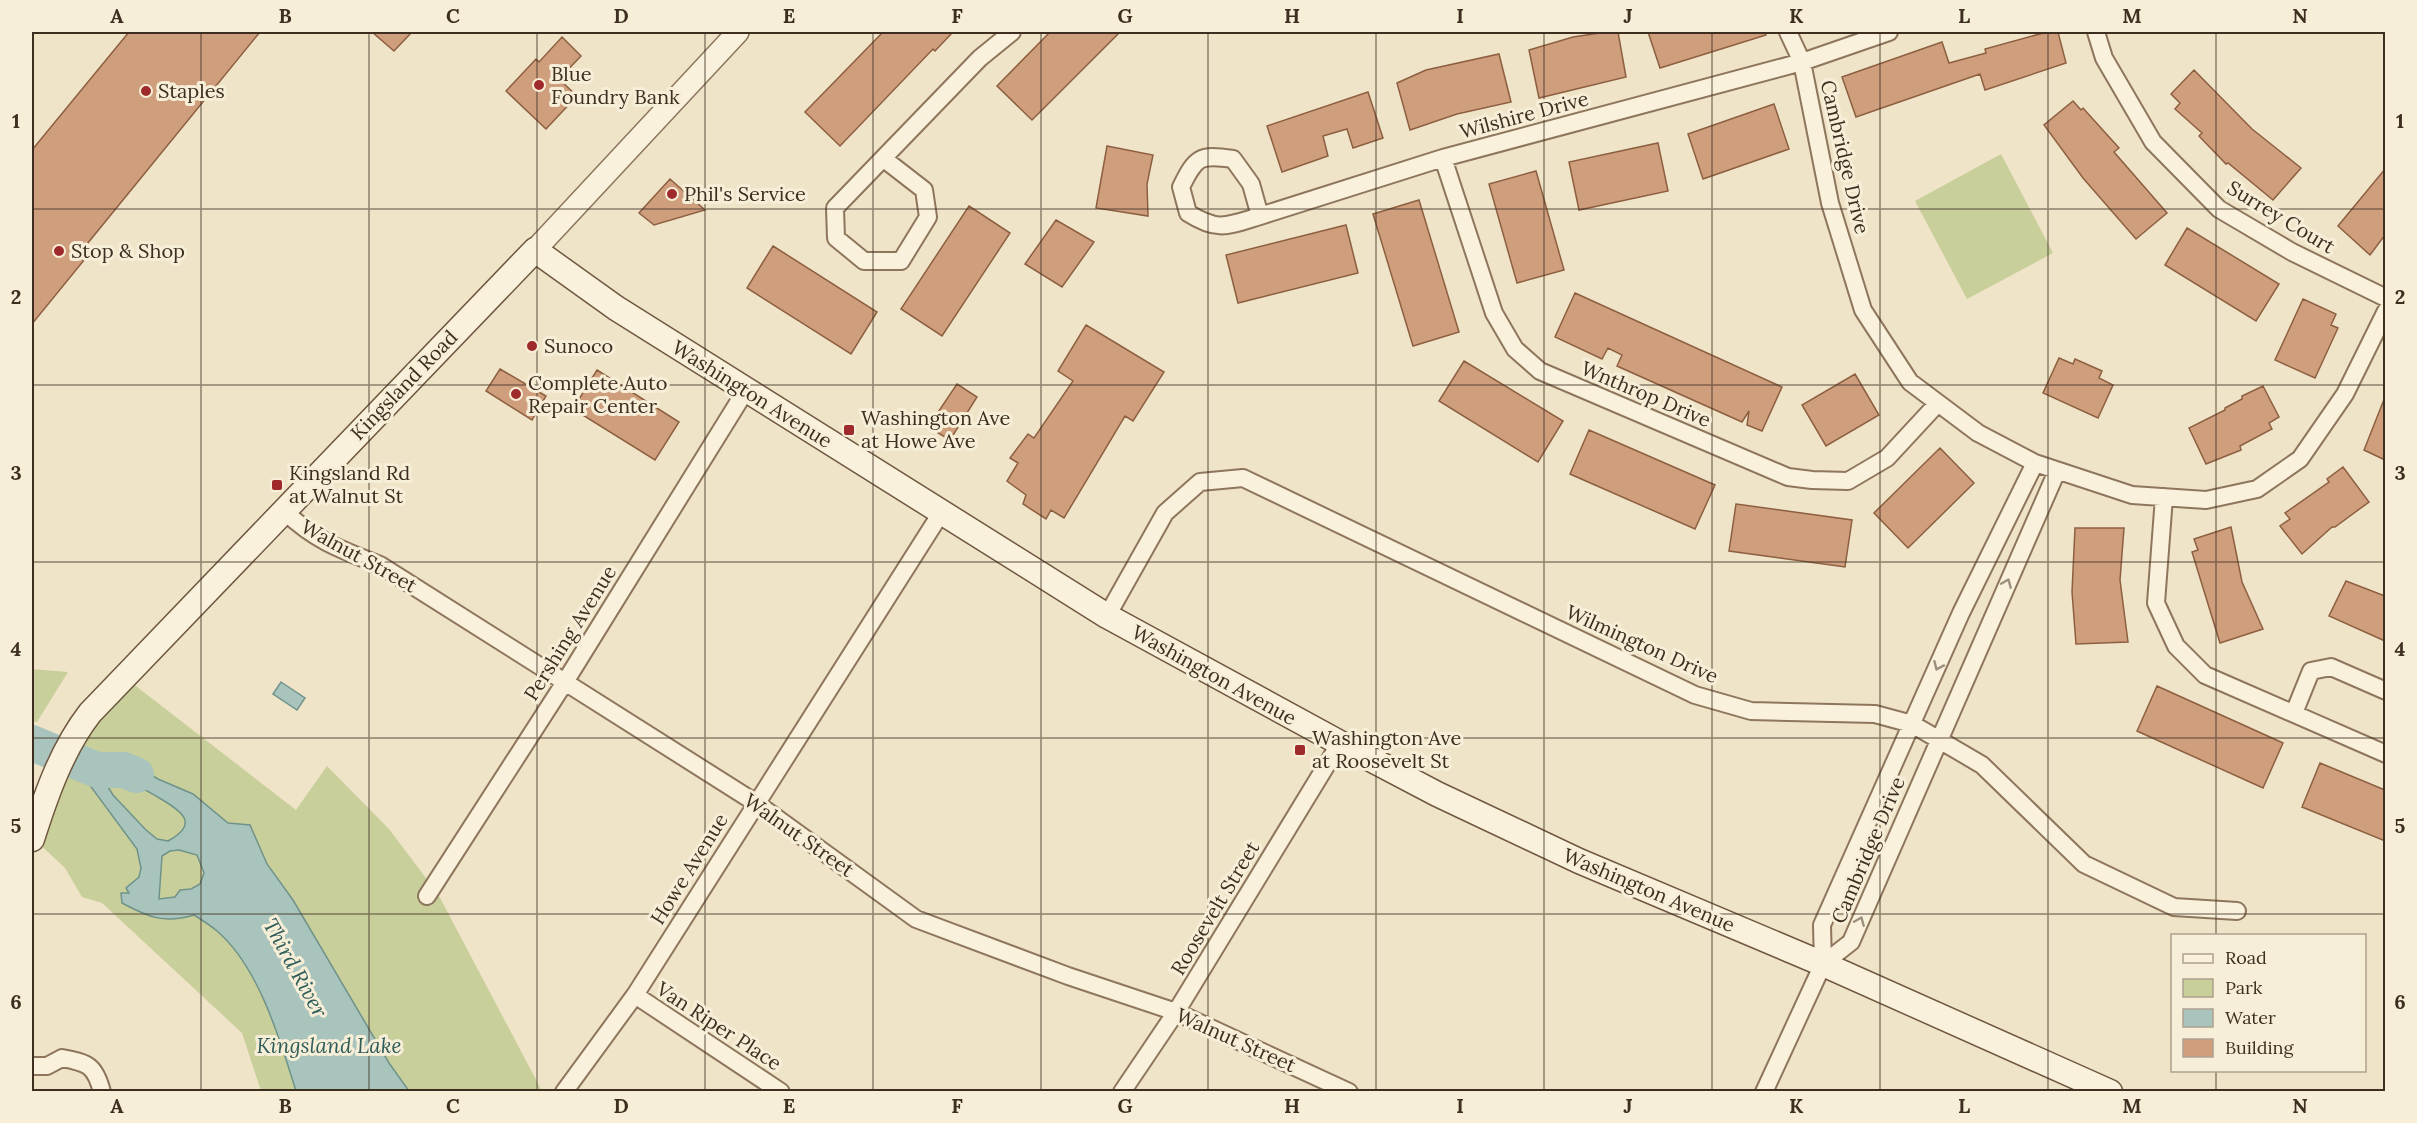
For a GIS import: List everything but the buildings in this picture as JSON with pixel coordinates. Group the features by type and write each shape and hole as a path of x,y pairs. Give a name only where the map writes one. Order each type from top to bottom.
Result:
{"main road":[{"name":"Washington Avenue","path":"535,250 616,308 1107,616 1340,743 1437,794 1579,861 1823,964 2110,1092"},
{"name":"Kingsland Road","path":"32,839 58,768 81,724 535,250"}],"street":[{"name":"Kingsland Road","path":"535,250 738,32"},
{"path":"884,159 924,190 928,217 901,261 864,261 836,238 835,208 980,58 1012,32"},
{"name":"Cambridge Drive","path":"1788,32 1802,62 1830,203 1863,310 1910,382 1978,433 2035,463 2132,495 2205,500 2257,489 2300,459 2345,394 2385,311"},
{"name":"Wilshire Drive","path":"1260,216 1251,184 1233,159 1209,156 1192,164 1180,187 1188,213 1207,224 1227,226 1260,216 1443,158 1802,62 1889,32"},
{"name":"Surrey Court","path":"2096,32 2104,58 2153,142 2219,208 2292,252 2385,298"},
{"name":"Wnthrop Drive","path":"1443,158 1494,313 1515,349 1540,371 1788,477 1812,480 1848,481 1887,458 1938,403"},
{"name":"Pershing Avenue","path":"428,896 565,682 746,390"},
{"name":"Cambridge Drive","path":"1823,964 1822,925 1961,613 2035,463"},
{"name":"Cambridge Drive","path":"1823,964 1851,942 2057,471"},
{"name":"Wilmington Drive","path":"1107,616 1165,513 1200,482 1244,478 1695,695 1751,711 1875,714 1912,724 1982,765 2084,864 2174,907 2237,911"},
{"path":"2164,497 2156,603 2176,646 2205,675 2385,754"},
{"name":"Walnut Street","path":"284,511 307,531 322,540 380,565 756,803 916,919 1068,976 1176,1012 1349,1092"},
{"name":"Howe Avenue","path":"564,1092 635,995 940,513"},
{"path":"2294,713 2311,671 2331,667 2385,691"},
{"name":"Roosevelt Street","path":"1122,1092 1176,1012 1340,743"},
{"path":"1764,1092 1823,964"},
{"name":"Van Riper Place","path":"635,995 781,1092"},
{"path":"32,1066 47,1066 62,1058 89,1065 98,1077 102,1092"}],"green space":[{"path":"2001,154 2053,253 1967,299 1915,201"},
{"path":"32,669 68,672 37,722 32,721"},
{"path":"123,676 296,810 327,766 389,829 438,894 542,1091 261,1091 242,1033 102,903 82,897 65,868 32,837 58,768 78,777 90,752 72,740"}],"water":[{"path":"281,682 305,698 297,710 273,694"},
{"name":"Kingsland Lake","path":"93,758 107,763 120,760 193,794 228,823 250,825 267,864 293,900 389,1063 409,1091 296,1091 266,1005 245,964 232,946 194,915 174,919 156,918 122,903 121,893 129,893 126,888 139,877 141,868 137,849 83,776","holes":["118,778 140,787 176,809 184,818 185,824 178,835 168,841 157,839 145,829 108,787 109,782","179,850 197,855 204,873 200,884 191,889 180,890 175,897 159,899 162,856 170,851"]}],"waterway":[{"name":"Third River","path":"32,743 97,770 124,770 136,775"}],"place":[{"name":"Blue Foundry Bank","path":"539,85"},
{"name":"Staples","path":"146,91"},
{"name":"Phil's Service","path":"672,194"},
{"name":"Stop & Shop","path":"59,251"},
{"name":"Sunoco","path":"532,346"},
{"name":"Complete Auto Repair Center","path":"516,394"},
{"name":"Washington Ave at Howe Ave","path":"849,430"},
{"name":"Kingsland Rd at Walnut St","path":"277,485"},
{"name":"Washington Ave at Roosevelt St","path":"1300,750"}]}
